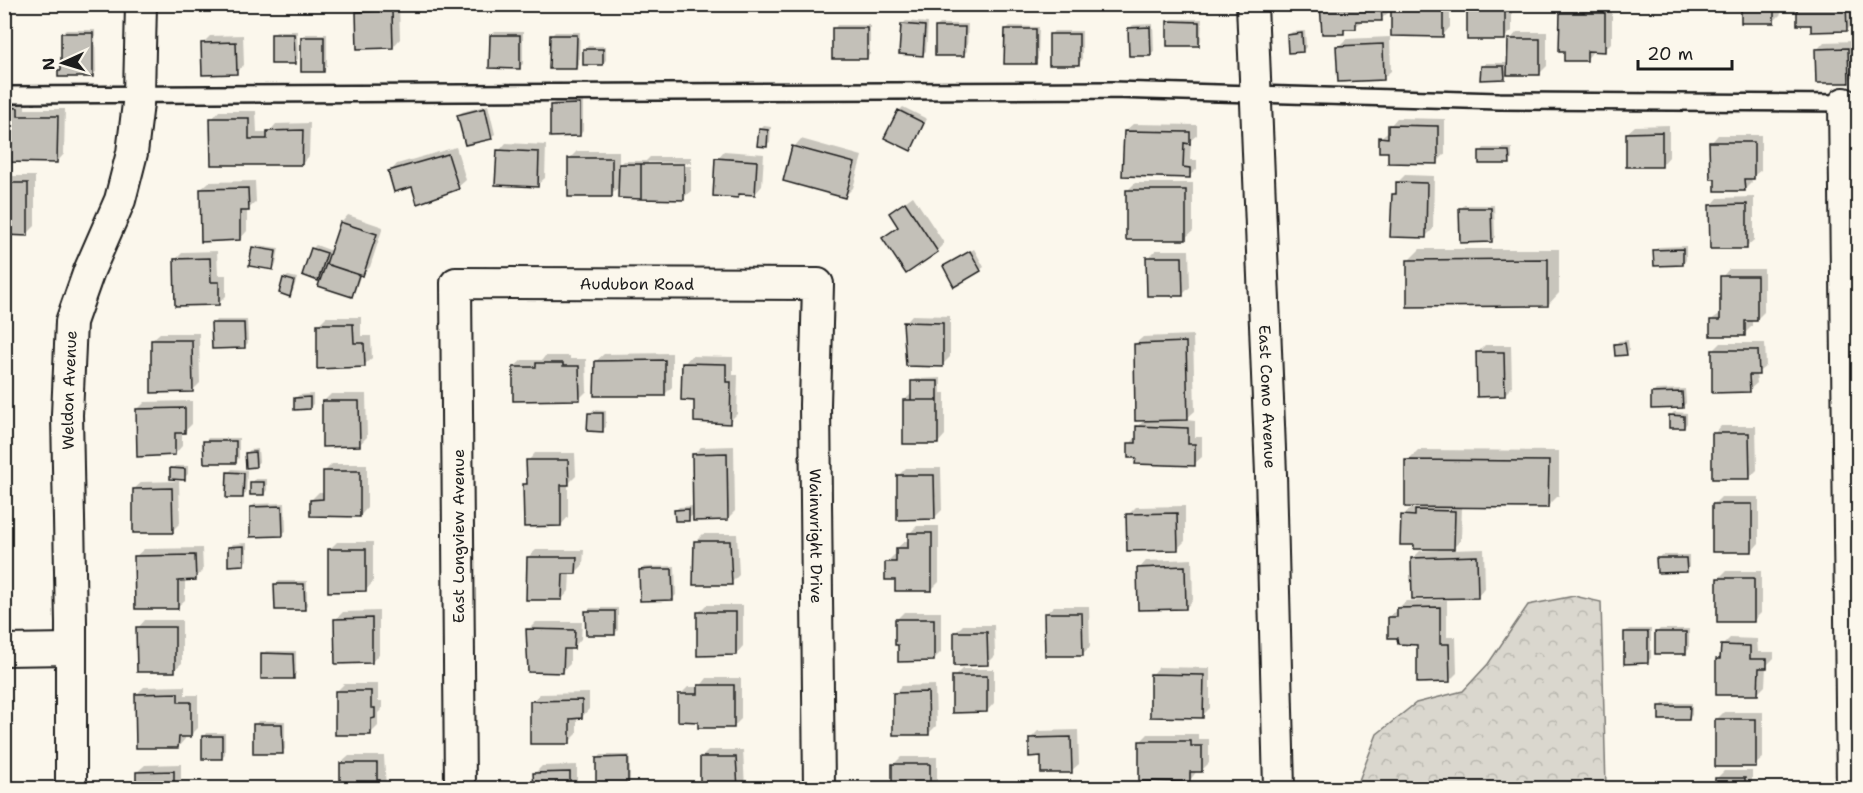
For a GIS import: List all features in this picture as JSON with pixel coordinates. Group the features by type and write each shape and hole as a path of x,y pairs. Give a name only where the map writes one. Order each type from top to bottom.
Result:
{"street":[{"name":"Weldon Avenue","path":"71,789 67,415 71,322 89,271 120,200 132,153 139,95 141,4"},
{"name":"East Como Avenue","path":"1252,4 1270,462 1279,789"},
{"path":"1851,103 1852,789"},
{"name":"Audubon Road","path":"456,283 818,284"},
{"name":"East Longview Avenue","path":"456,283 460,789"},
{"name":"Wainwright Drive","path":"818,284 815,405 819,789"},
{"path":"4,650 71,649"}],"lane":[{"path":"4,95 1113,90 1499,101 1851,103"}],"green space":[{"path":"1574,596 1601,602 1606,788 1356,788 1377,734 1416,703 1463,691 1488,664 1528,605"}],"building":[{"path":"1320,4 1381,4 1382,21 1356,21 1356,29 1344,29 1344,34 1322,34"},
{"path":"1391,4 1443,4 1443,37 1391,36"},
{"path":"1467,4 1505,4 1505,40 1467,40"},
{"path":"1741,4 1774,4 1774,23 1741,23"},
{"path":"1797,4 1846,4 1847,31 1811,32 1811,25 1797,25"},
{"path":"392,11 393,48 357,49 356,12"},
{"path":"1560,13 1605,13 1605,52 1587,51 1587,61 1564,61 1564,51 1559,51"},
{"path":"1167,21 1199,22 1199,46 1167,46"},
{"path":"901,24 925,26 923,56 899,54"},
{"path":"935,27 965,27 964,56 935,56"},
{"path":"1150,27 1151,56 1129,56 1128,28"},
{"path":"832,28 867,28 867,59 832,59"},
{"path":"1005,29 1036,29 1036,64 1004,64"},
{"path":"61,33 93,33 93,77 58,77 58,70 61,70"},
{"path":"1302,33 1303,52 1288,53 1287,35"},
{"path":"271,34 294,34 295,64 271,64"},
{"path":"1049,34 1079,34 1079,65 1049,65"},
{"path":"490,35 520,35 520,69 489,68"},
{"path":"550,35 577,35 576,69 549,69"},
{"path":"301,37 324,37 324,72 301,72"},
{"path":"1508,39 1540,39 1540,75 1507,75"},
{"path":"236,42 237,74 202,75 201,43"},
{"path":"1383,44 1384,80 1338,82 1336,46"},
{"path":"1848,48 1849,83 1816,83 1815,49"},
{"path":"583,49 603,49 603,65 583,65"},
{"path":"1481,66 1504,66 1505,79 1480,80"},
{"path":"580,104 580,136 550,137 550,105"},
{"path":"4,107 18,108 18,116 58,116 57,163 4,162"},
{"path":"485,108 492,139 465,145 457,115"},
{"path":"898,110 924,123 911,151 884,138"},
{"path":"210,118 249,118 249,139 267,139 267,131 303,130 302,165 211,165"},
{"path":"1388,125 1438,126 1438,164 1388,163 1388,152 1379,152 1379,137 1388,138"},
{"path":"759,129 768,130 767,147 757,146"},
{"path":"1124,131 1190,132 1190,144 1184,143 1183,167 1190,168 1190,178 1122,176"},
{"path":"1662,132 1662,167 1626,167 1626,133"},
{"path":"1709,142 1754,142 1754,179 1744,179 1745,191 1715,191 1715,179 1710,179"},
{"path":"792,146 855,163 845,198 783,181"},
{"path":"497,150 539,152 538,187 495,185"},
{"path":"1479,151 1509,151 1510,164 1479,164"},
{"path":"448,154 459,189 417,204 412,187 394,192 388,171"},
{"path":"568,158 612,158 612,197 568,197"},
{"path":"715,158 757,161 755,195 739,194 738,198 713,196"},
{"path":"619,164 641,164 641,199 618,198"},
{"path":"641,164 684,164 684,200 641,199"},
{"path":"1396,182 1427,183 1426,238 1390,237 1392,194 1396,194"},
{"path":"4,183 28,183 28,236 4,235"},
{"path":"248,188 249,211 240,211 240,240 201,242 200,189"},
{"path":"1126,190 1186,190 1186,240 1126,240"},
{"path":"905,202 938,252 906,274 882,238 898,227 889,213"},
{"path":"1747,204 1747,249 1710,249 1709,205"},
{"path":"1459,208 1491,208 1492,242 1460,243"},
{"path":"340,222 377,234 363,276 326,264"},
{"path":"252,247 276,251 273,270 249,266"},
{"path":"311,248 327,253 318,281 302,275"},
{"path":"1683,249 1683,265 1654,266 1653,250"},
{"path":"970,251 981,271 954,287 943,266"},
{"path":"1146,257 1182,257 1183,296 1147,296"},
{"path":"210,258 211,282 219,282 219,305 175,306 174,259"},
{"path":"1548,259 1548,306 1407,307 1407,260"},
{"path":"326,264 359,275 352,297 318,286"},
{"path":"1720,276 1757,276 1757,321 1745,321 1745,336 1710,336 1710,320 1720,320"},
{"path":"283,278 294,281 290,297 279,293"},
{"path":"903,322 943,323 943,367 906,366"},
{"path":"211,323 244,323 245,348 212,349"},
{"path":"317,324 353,324 354,343 364,343 365,367 317,369"},
{"path":"151,340 192,340 193,392 151,393"},
{"path":"1186,342 1188,420 1135,421 1134,344"},
{"path":"1625,343 1627,355 1615,356 1614,344"},
{"path":"1712,350 1758,350 1759,375 1749,375 1750,392 1712,393"},
{"path":"1476,352 1504,352 1505,396 1477,397"},
{"path":"665,360 665,396 594,396 595,361"},
{"path":"536,363 563,363 563,366 579,366 580,400 513,401 513,367 536,367"},
{"path":"682,363 726,364 726,382 731,382 730,424 694,422 694,401 681,400"},
{"path":"911,381 938,381 938,400 911,400"},
{"path":"1682,392 1683,408 1651,409 1651,393"},
{"path":"310,397 310,409 294,410 294,398"},
{"path":"903,400 938,400 938,444 903,444"},
{"path":"322,401 359,401 360,446 322,447"},
{"path":"185,408 185,433 175,433 175,455 137,457 136,409"},
{"path":"588,413 603,413 603,432 587,431"},
{"path":"1669,415 1684,416 1684,428 1669,428"},
{"path":"1136,426 1188,428 1188,444 1195,444 1195,466 1135,464 1136,458 1128,458 1128,443 1136,443"},
{"path":"1712,433 1749,433 1750,479 1712,479"},
{"path":"203,441 236,441 236,463 204,463"},
{"path":"255,452 256,467 246,468 245,453"},
{"path":"727,453 728,520 693,521 692,454"},
{"path":"526,460 568,460 569,485 561,485 561,526 524,527 523,484 527,484"},
{"path":"1405,460 1549,461 1548,508 1405,507"},
{"path":"170,468 185,469 185,480 170,479"},
{"path":"323,471 360,471 360,517 310,516 310,500 323,499"},
{"path":"227,472 244,473 243,498 226,498"},
{"path":"897,475 934,475 935,519 897,520"},
{"path":"250,482 264,482 264,495 250,495"},
{"path":"172,488 173,533 133,533 133,489"},
{"path":"1712,504 1752,504 1752,552 1712,552"},
{"path":"282,506 283,536 250,537 250,507"},
{"path":"689,509 689,521 675,521 674,510"},
{"path":"1415,510 1455,511 1454,549 1414,549 1414,545 1400,545 1401,515 1415,516"},
{"path":"1177,513 1178,550 1127,551 1126,514"},
{"path":"908,533 932,533 932,591 895,591 895,580 885,580 885,562 896,562 896,548 908,548"},
{"path":"694,541 730,541 732,585 693,585"},
{"path":"244,546 244,565 228,566 228,547"},
{"path":"328,549 366,549 366,591 328,592"},
{"path":"195,555 196,580 178,581 178,609 135,609 134,556"},
{"path":"1477,556 1478,598 1412,599 1411,558"},
{"path":"527,557 577,557 576,574 563,574 562,600 526,600"},
{"path":"1656,558 1686,558 1687,572 1657,573"},
{"path":"1185,566 1186,609 1138,610 1137,568"},
{"path":"672,569 673,600 640,601 639,570"},
{"path":"1717,578 1754,578 1754,622 1717,622"},
{"path":"274,584 304,584 305,610 275,610"},
{"path":"1440,607 1440,644 1449,644 1450,682 1417,683 1417,645 1398,644 1397,638 1388,638 1388,617 1397,617 1397,608"},
{"path":"585,611 615,611 615,635 586,635"},
{"path":"697,612 736,612 736,655 697,656"},
{"path":"1044,613 1082,613 1083,656 1045,656"},
{"path":"372,618 372,663 335,664 334,619"},
{"path":"895,619 934,619 934,661 898,662 898,645 895,645"},
{"path":"136,627 175,627 175,672 137,672"},
{"path":"526,629 575,630 574,649 564,649 563,673 528,672"},
{"path":"954,632 987,632 988,665 954,666"},
{"path":"1624,632 1648,632 1648,663 1624,664"},
{"path":"1655,632 1686,632 1686,654 1655,654"},
{"path":"1721,645 1750,646 1750,659 1767,659 1767,668 1759,668 1758,695 1716,695 1716,659 1720,659"},
{"path":"261,653 293,654 294,679 261,679"},
{"path":"1150,674 1204,675 1203,718 1150,717"},
{"path":"952,676 987,676 987,712 952,713"},
{"path":"698,685 734,685 734,728 698,728 698,722 678,721 678,694 698,694"},
{"path":"335,691 371,691 371,708 375,708 375,718 371,719 371,735 335,735"},
{"path":"928,692 929,735 893,735 893,693"},
{"path":"178,693 178,702 191,702 191,737 179,737 178,748 136,748 135,694"},
{"path":"582,700 582,718 570,719 570,744 530,744 530,701"},
{"path":"1659,706 1690,706 1689,720 1659,720"},
{"path":"1715,719 1756,719 1756,767 1715,767"},
{"path":"253,724 282,724 283,754 253,754"},
{"path":"202,736 222,736 222,759 202,759"},
{"path":"1071,737 1072,773 1041,773 1041,756 1029,757 1029,738"},
{"path":"1139,741 1191,741 1191,746 1202,746 1202,772 1190,772 1190,782 1139,781"},
{"path":"628,757 628,787 596,787 596,758"},
{"path":"700,757 736,757 738,788 700,788"},
{"path":"340,763 377,763 379,788 340,788"},
{"path":"892,764 930,764 930,788 892,788"},
{"path":"174,771 174,788 136,788 136,772"},
{"path":"570,772 570,788 534,788 533,773"},
{"path":"1715,778 1745,778 1745,788 1715,788"}]}
